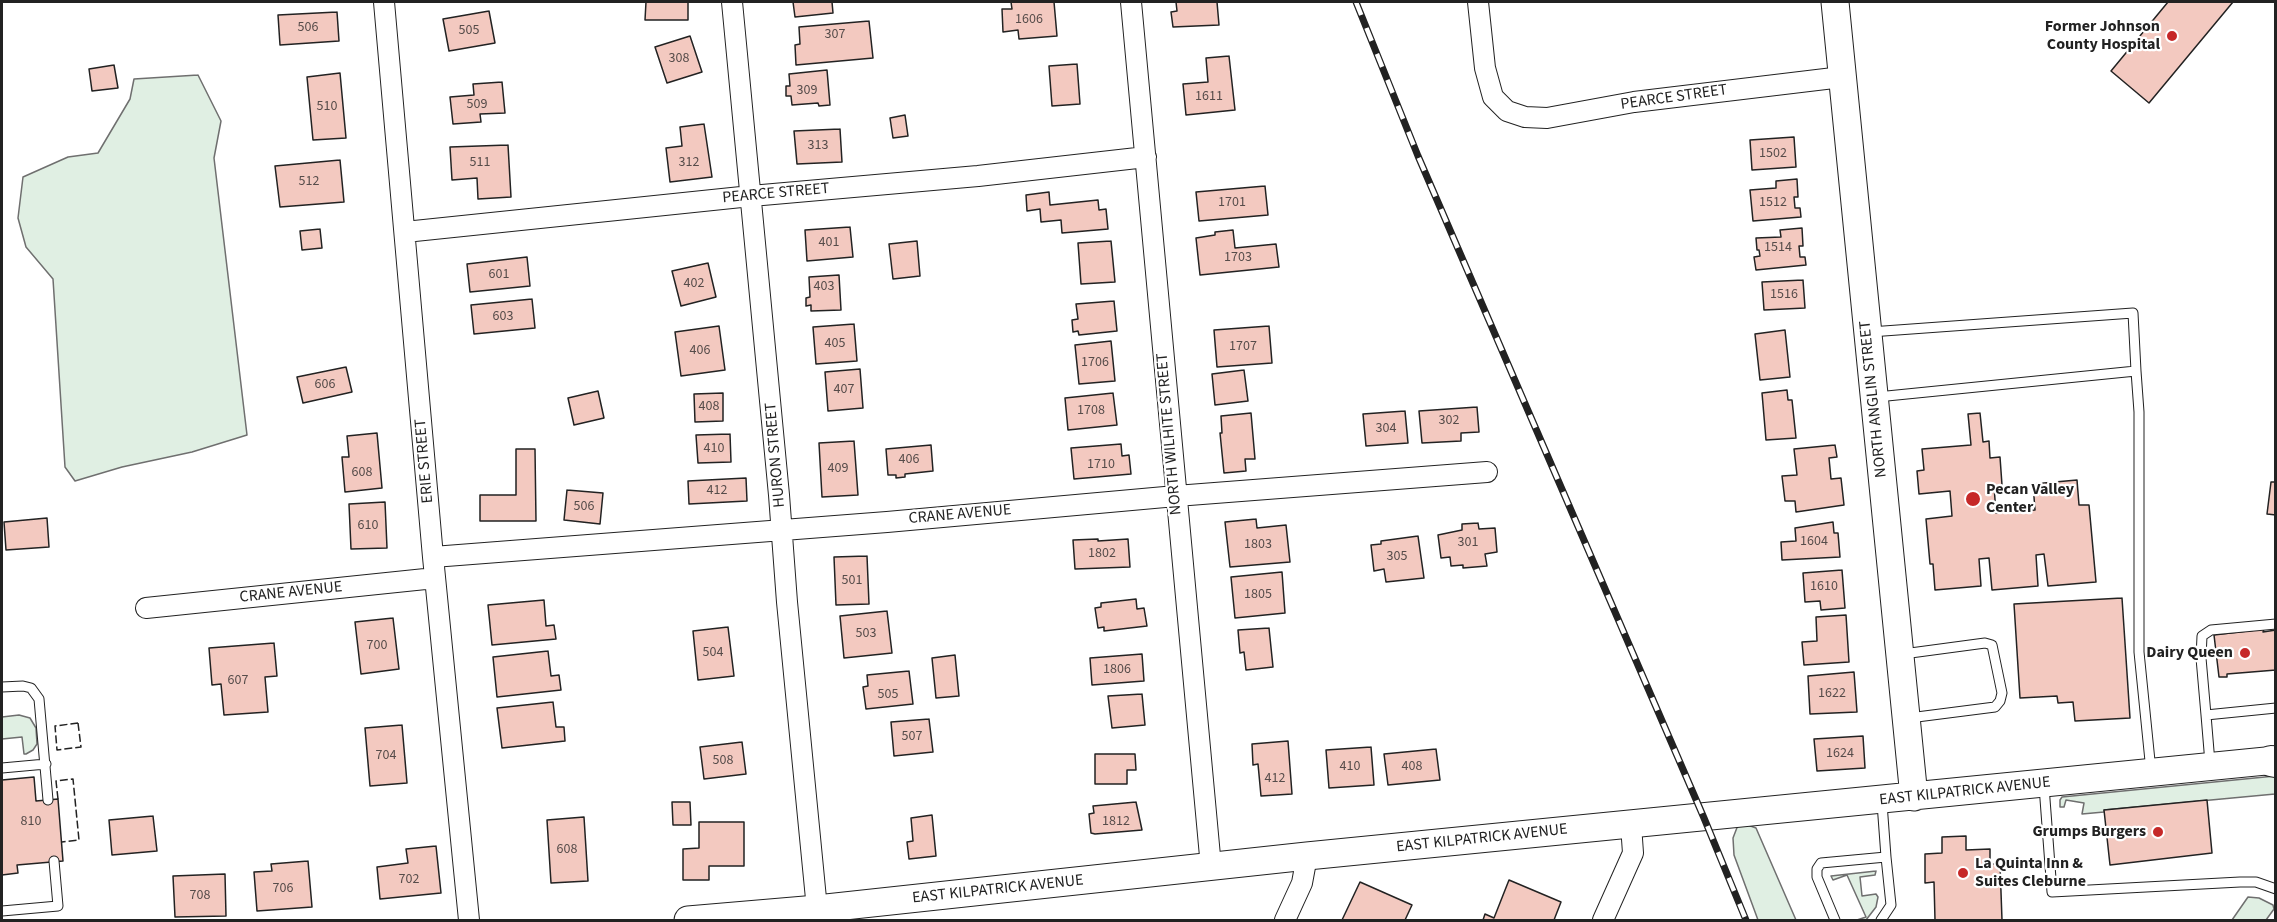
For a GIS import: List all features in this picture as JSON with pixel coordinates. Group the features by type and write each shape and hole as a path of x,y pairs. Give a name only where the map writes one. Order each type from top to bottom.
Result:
{"street":[{"name":"ERIE STREET","path":"384,2 433,558 469,921"},
{"name":"HURON STREET","path":"732,2 816,909"},
{"name":"NORTH WILHITE STREET","path":"1131,2 1211,867"},
{"name":"PEARCE STREET","path":"1478,2 1485,68 1494,97 1508,111 1525,117 1547,118 1634,102 1842,77"},
{"name":"NORTH ANGLIN STREET","path":"1835,2 1914,797"},
{"name":"PEARCE STREET","path":"405,232 751,196 978,176 1146,157"},
{"name":"CRANE AVENUE","path":"433,558 1487,472"},
{"name":"CRANE AVENUE","path":"146,608 435,578"},
{"name":"EAST KILPATRICK AVENUE","path":"688,921 1307,856 2274,761"},
{"path":"1603,921 1633,853 1631,825"},
{"path":"1285,921 1302,883 1307,856"}],"lane":[{"path":"1867,333 2133,313 2139,412 2139,652 2151,773"},
{"path":"1874,398 2136,371"},
{"path":"2211,767 2201,658 2202,636 2211,630 2276,624"},
{"path":"1901,654 1985,643 1992,645 2002,693 1995,707 1906,718"},
{"path":"2,687 31,688 41,705 48,800"},
{"path":"2206,715 2276,708"},
{"path":"2,768 46,764"},
{"path":"2044,784 2052,892 2240,882 2256,882 2276,889"},
{"path":"1881,921 1891,905 1882,800"},
{"path":"1834,921 1817,877 1817,869 1821,863 1886,857"},
{"path":"2,911 58,906 54,861"}],"green space":[{"path":"198,75 221,121 214,158 247,435 192,452 122,467 75,481 65,467 53,279 26,247 18,218 23,177 68,157 98,153 130,99 134,79"},
{"path":"19,715 30,718 36,728 37,744 26,754 24,754 22,737 2,739 2,717"},
{"path":"2275,776 2275,794 2082,814 2084,803 2066,800 2064,807 2060,807 2062,797"},
{"path":"1738,825 1756,828 1796,920 1758,920 1734,855 1733,838"},
{"path":"1876,871 1875,875 1860,877 1862,896 1876,894 1878,897 1876,907 1866,920 1857,920 1866,917 1847,875 1833,880 1831,876"},
{"path":"2248,897 2259,898 2273,905 2274,909 2266,920 2232,920"}],"building":[{"path":"646,2 688,2 688,20 645,20"},
{"path":"793,2 832,2 833,13 795,17"},
{"path":"1011,2 1054,2 1057,36 1019,39 1018,30 1003,32 1002,9 1012,9"},
{"path":"1176,2 1217,2 1219,25 1173,27 1171,12 1177,11"},
{"name":"Former Johnson County Hospital","path":"2168,2 2233,2 2149,103 2111,71"},
{"path":"489,11 495,43 449,51 443,19"},
{"path":"337,12 339,41 280,45 278,15"},
{"path":"869,21 873,58 796,65 795,45 800,44 799,27"},
{"path":"690,36 702,72 667,83 655,47"},
{"path":"1229,56 1235,110 1186,115 1183,84 1208,82 1206,58"},
{"path":"1077,64 1080,104 1052,106 1049,66"},
{"path":"114,65 118,88 92,91 89,69"},
{"path":"827,70 830,105 819,106 818,103 792,105 791,96 786,96 786,86 790,86 789,74"},
{"path":"340,73 346,138 313,140 307,77"},
{"path":"502,82 505,113 480,114 481,122 453,124 450,97 474,95 473,84"},
{"path":"905,115 908,136 893,138 890,118"},
{"path":"704,124 712,177 670,182 666,148 682,146 680,127"},
{"path":"840,129 842,162 797,164 794,131"},
{"path":"1794,137 1796,167 1752,170 1750,140"},
{"path":"508,145 511,197 478,199 477,178 452,180 450,147"},
{"path":"340,160 344,202 280,207 275,166"},
{"path":"1797,179 1798,197 1794,197 1795,208 1800,208 1801,217 1753,221 1750,190 1776,188 1776,181"},
{"path":"1265,186 1268,215 1199,221 1196,192"},
{"path":"1049,192 1050,205 1098,200 1099,210 1106,209 1108,229 1062,233 1061,220 1041,222 1040,209 1027,211 1026,195"},
{"path":"850,227 853,257 807,261 805,230"},
{"path":"1802,228 1803,246 1799,246 1800,257 1805,257 1806,265 1756,270 1754,257 1760,256 1756,238 1781,237 1780,230"},
{"path":"320,229 322,248 302,250 300,231"},
{"path":"1233,230 1235,248 1276,244 1279,267 1200,275 1196,238 1215,235 1215,232"},
{"path":"917,241 920,276 893,279 889,244"},
{"path":"1111,241 1115,282 1081,284 1078,243"},
{"path":"527,257 530,286 470,292 467,264"},
{"path":"708,263 716,297 681,306 672,271"},
{"path":"839,275 841,310 811,311 811,305 806,306 806,298 810,297 809,277"},
{"path":"1803,280 1805,308 1764,310 1762,282"},
{"path":"532,299 535,328 474,334 471,305"},
{"path":"1114,301 1117,331 1079,335 1078,331 1073,332 1072,320 1078,319 1076,304"},
{"path":"854,324 857,361 816,364 813,327"},
{"path":"719,326 725,370 681,376 675,332"},
{"path":"1269,326 1272,363 1217,367 1214,330"},
{"path":"1785,330 1790,377 1760,380 1755,334"},
{"path":"1111,341 1115,381 1079,384 1075,345"},
{"path":"346,367 352,392 303,403 297,377"},
{"path":"860,369 863,408 828,411 825,372"},
{"path":"1244,370 1248,401 1215,405 1212,374"},
{"path":"1787,390 1788,400 1792,400 1796,438 1766,440 1762,393"},
{"path":"598,391 604,418 574,425 568,398"},
{"path":"723,393 723,421 695,422 694,394"},
{"path":"1113,393 1117,425 1068,430 1065,398"},
{"path":"1477,407 1479,432 1461,433 1461,441 1422,443 1419,411"},
{"path":"1405,411 1408,443 1366,446 1363,414"},
{"path":"1251,413 1255,459 1245,459 1246,471 1224,473 1220,433 1222,433 1221,416"},
{"name":"Pecan Valley Center","path":"1980,413 1983,442 1989,441 1990,458 2000,457 2002,485 1994,486 1996,513 2035,510 2033,484 2077,480 2079,505 2089,505 2096,582 2048,586 2044,554 2036,555 2038,586 1992,590 1989,558 1979,559 1981,586 1935,590 1926,519 1952,516 1950,491 1919,494 1917,471 1924,470 1922,449 1971,445 1968,414"},
{"path":"377,433 382,488 345,492 342,457 349,457 347,436"},
{"path":"730,434 731,462 698,463 696,435"},
{"path":"854,441 858,495 822,497 819,443"},
{"path":"1121,444 1122,456 1129,455 1131,474 1074,479 1071,448"},
{"path":"931,445 933,471 905,474 905,477 896,478 896,475 888,475 886,449"},
{"path":"1835,445 1837,457 1829,458 1831,479 1841,478 1844,505 1796,512 1795,501 1785,501 1782,476 1797,475 1794,449"},
{"path":"516,449 535,449 536,521 480,521 480,495 516,495"},
{"path":"746,478 747,501 689,504 688,481"},
{"path":"2271,482 2276,482 2276,515 2267,514"},
{"path":"567,490 603,493 600,524 564,520"},
{"path":"385,502 387,548 351,549 349,504"},
{"path":"47,518 49,547 6,550 4,522"},
{"path":"1256,519 1257,528 1286,525 1290,562 1230,567 1225,522"},
{"path":"1833,522 1834,533 1838,533 1840,557 1782,560 1781,542 1796,541 1795,528"},
{"path":"1478,523 1479,529 1495,528 1497,552 1485,554 1487,566 1463,568 1463,565 1451,566 1450,557 1441,558 1438,535 1462,530 1462,524"},
{"path":"1418,536 1424,578 1386,582 1384,569 1374,571 1371,545 1381,544 1381,541"},
{"path":"1098,539 1098,541 1128,539 1130,567 1075,569 1073,540"},
{"path":"867,556 869,604 836,605 834,557"},
{"path":"1842,570 1845,608 1821,610 1820,601 1805,602 1803,573"},
{"path":"1282,572 1285,613 1235,618 1231,577"},
{"path":"2122,598 2130,718 2075,721 2073,702 2058,703 2057,696 2020,698 2014,604"},
{"path":"1136,599 1137,609 1144,608 1147,626 1104,631 1104,627 1098,628 1095,608 1101,607 1101,603"},
{"path":"544,600 546,626 554,625 556,639 492,645 488,605"},
{"path":"887,611 892,653 844,658 840,616"},
{"path":"1846,615 1849,662 1804,665 1802,642 1817,641 1816,617"},
{"path":"393,618 399,669 361,674 355,622"},
{"path":"728,627 734,676 698,680 693,631"},
{"path":"1269,628 1273,667 1246,670 1244,652 1240,653 1238,630"},
{"name":"Dairy Queen","path":"2264,629 2263,632 2276,630 2276,670 2227,674 2227,677 2219,677 2214,635"},
{"path":"274,643 277,676 265,677 268,712 224,715 221,684 212,685 209,648"},
{"path":"548,651 551,676 559,675 561,690 497,697 493,657"},
{"path":"1142,654 1144,681 1092,685 1090,658"},
{"path":"955,655 959,696 936,698 932,658"},
{"path":"909,671 913,704 866,709 863,687 868,686 867,675"},
{"path":"1854,672 1857,712 1810,714 1808,676"},
{"path":"1142,694 1145,725 1112,728 1108,696"},
{"path":"553,702 556,727 564,727 565,741 502,748 497,708"},
{"path":"929,719 933,752 894,756 891,722"},
{"path":"402,725 407,783 370,786 365,728"},
{"path":"1863,736 1865,768 1817,771 1814,739"},
{"path":"1288,741 1292,794 1261,796 1258,764 1253,765 1252,744"},
{"path":"742,742 746,774 704,779 700,747"},
{"path":"1371,747 1374,785 1329,788 1326,750"},
{"path":"1436,749 1440,780 1388,785 1384,754"},
{"path":"1095,754 1135,754 1136,770 1127,770 1127,784 1095,784"},
{"path":"34,777 36,801 58,799 63,861 17,865 18,873 2,875 2,780"},
{"name":"Grumps Burgers","path":"2207,800 2212,853 2110,865 2104,810"},
{"path":"672,802 690,802 691,825 673,825"},
{"path":"1136,802 1142,830 1091,833 1089,814 1094,813 1093,806"},
{"path":"932,815 936,856 909,859 907,842 913,841 911,818"},
{"path":"153,816 157,851 112,855 109,820"},
{"path":"584,817 588,881 551,883 547,820"},
{"path":"699,822 744,822 744,866 709,866 709,880 683,880 683,849 699,848"},
{"name":"La Quinta Inn & Suites Cleburne","path":"1966,836 1966,850 1990,849 1990,864 2000,864 2002,920 1935,920 1934,882 1925,883 1925,854 1942,853 1942,837"},
{"path":"436,846 441,893 380,899 377,867 408,863 406,849"},
{"path":"308,861 312,907 257,911 254,872 272,871 271,864"},
{"path":"225,874 226,916 175,917 173,876"},
{"path":"1509,880 1561,902 1554,920 1483,920 1485,914 1494,918"},
{"path":"1360,882 1412,905 1405,920 1342,920"}],"railway":[{"path":"1356,2 1418,156 1746,920"}],"fence":[{"path":"78,723 81,747 57,750 55,726 78,723"},
{"path":"58,799 56,781 73,779 79,840 62,842"}],"place":[{"name":"Former Johnson County Hospital","path":"2172,36"},
{"name":"Pecan Valley Center","path":"1973,499"},
{"name":"Dairy Queen","path":"2245,653"},
{"name":"Grumps Burgers","path":"2158,832"},
{"name":"La Quinta Inn & Suites Cleburne","path":"1963,873"}]}
